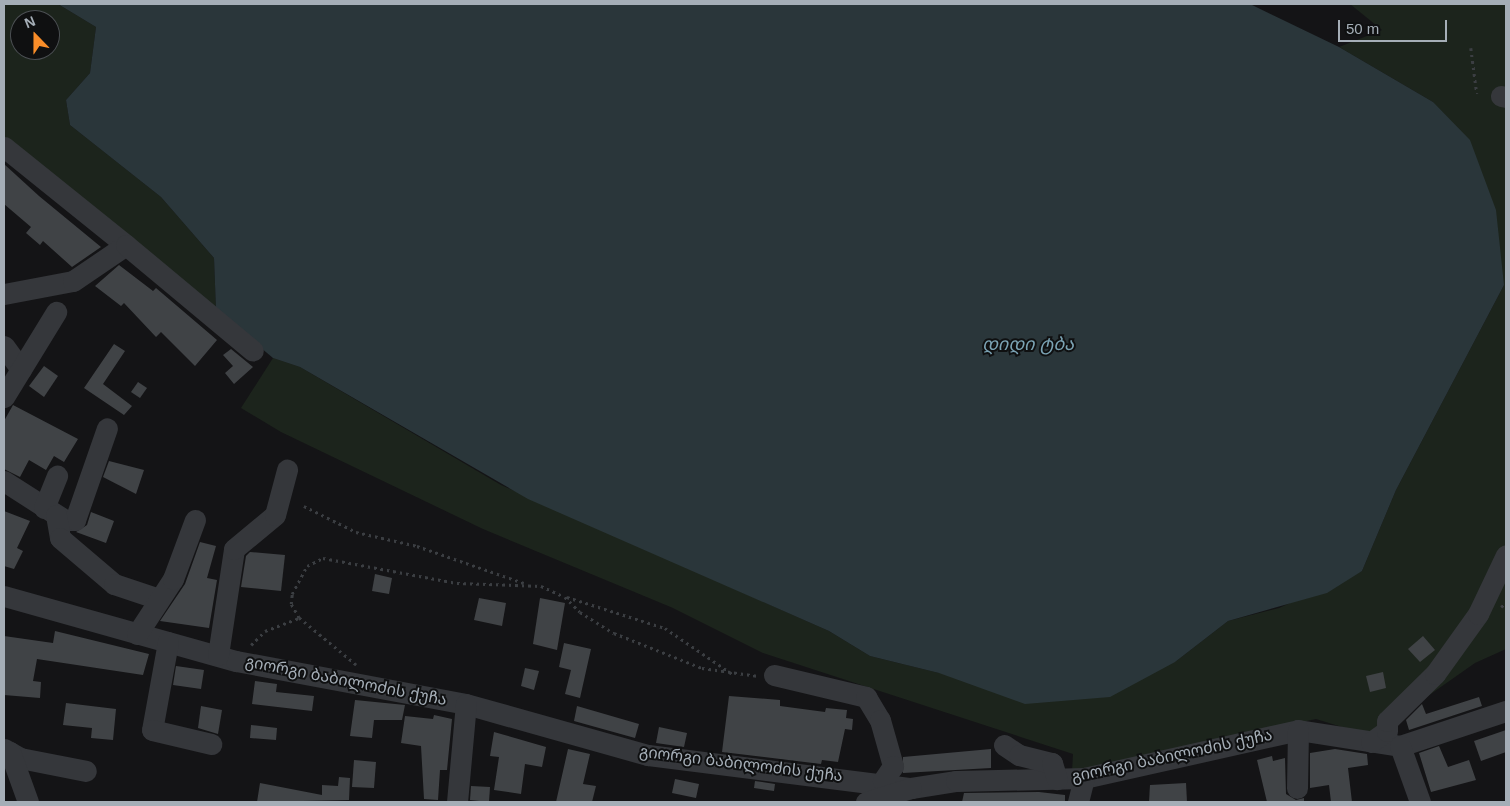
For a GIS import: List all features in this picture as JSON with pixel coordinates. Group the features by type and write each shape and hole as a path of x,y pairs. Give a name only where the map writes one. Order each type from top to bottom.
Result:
{"street":[{"path":"4,147 126,245 253,351"},
{"path":"4,294 73,281 126,245"},
{"path":"4,397 56,312"},
{"path":"4,346 21,369"},
{"path":"4,481 50,512 75,520 107,428"},
{"path":"227,658 234,549 275,515 288,470"},
{"path":"57,475 50,512 60,538 114,584 152,597"},
{"path":"137,634 173,579 195,520"},
{"path":"1371,742 1387,731 1387,721 1435,674 1478,614 1506,556"},
{"name":"გიორგი ბაბილოძის ქუჩა","path":"4,596 227,658 466,704 648,755 883,781 911,788 956,781 1084,778 1298,730 1400,746"},
{"path":"168,642 152,730 211,744"},
{"path":"774,675 866,698 880,720 892,766 883,781"},
{"path":"457,802 466,704"},
{"path":"1420,802 1400,746 1506,710"},
{"path":"1297,788 1298,730"},
{"path":"1004,745 1019,755 1052,762 1057,779"},
{"path":"7,751 86,771"},
{"path":"7,751 28,802"},
{"path":"1078,802 1084,778"},
{"path":"866,802 911,788"}],"path":[{"path":"1471,48 1477,94"},
{"path":"304,506 356,532 418,546 565,597 665,628 734,676"},
{"path":"360,668 299,618 292,594 307,566 323,558 457,583 524,583"},
{"path":"565,597 580,612 614,633 702,668 734,676 774,675"},
{"path":"227,658 265,631 299,618"}],"shaded area":[{"path":"4,4 58,4 96,27 90,73 66,100 70,125 161,197 214,258 216,310 4,141"},
{"path":"1350,4 1506,4 1506,649 1475,663 1371,736 1316,719 1072,772 1073,754 763,653 673,608 483,529 281,432 241,408 273,358 300,367 501,485 829,631 870,656 939,673 1175,662 1228,621 1279,608 1362,571 1396,490 1504,285 1433,102 1339,47 1382,30"}],"water":[{"name":"დიდი ტბა","path":"58,4 1250,4 1339,47 1433,102 1470,140 1496,210 1504,285 1396,490 1362,571 1327,593 1228,621 1175,662 1110,697 1025,704 939,673 870,656 829,631 528,499 300,367 273,358 216,310 214,258 161,197 70,125 66,100 90,73 96,27"}],"building":[{"path":"4,164 39,196 101,247 72,267 43,241 40,245 26,233 31,227 4,204"},
{"path":"119,265 153,291 156,288 217,340 195,366 161,332 156,337 124,303 121,306 95,286"},
{"path":"114,344 125,351 103,384 132,406 124,415 84,388"},
{"path":"231,349 253,367 234,384 225,373 233,366 223,355"},
{"path":"44,366 58,376 44,397 29,386"},
{"path":"138,382 147,388 140,398 131,392"},
{"path":"13,405 78,439 64,462 54,456 46,470 29,460 20,477 4,469 4,421"},
{"path":"109,461 144,470 136,494 103,477"},
{"path":"4,511 30,521 17,548 23,551 14,569 4,566"},
{"path":"91,512 114,521 106,543 76,532 87,525"},
{"path":"200,542 216,546 207,578 217,580 209,628 160,621 185,584"},
{"path":"250,552 285,555 281,591 241,587 246,556"},
{"path":"375,574 392,578 389,594 372,591"},
{"path":"479,598 506,603 502,626 474,620"},
{"path":"540,598 565,603 557,650 533,644"},
{"path":"55,631 149,654 143,675 37,659 33,681 41,682 40,698 4,695 4,636 53,643"},
{"path":"1423,636 1435,650 1420,662 1408,649"},
{"path":"564,643 591,649 580,698 565,694 571,670 559,667"},
{"path":"176,666 204,670 201,689 173,685"},
{"path":"525,668 539,671 534,690 521,686"},
{"path":"1383,672 1386,688 1370,692 1366,676"},
{"path":"255,681 277,684 276,692 314,696 312,711 252,704"},
{"path":"729,696 780,700 780,706 825,712 826,708 847,710 846,718 853,719 852,730 845,729 838,762 822,760 821,764 722,752"},
{"path":"1479,697 1482,706 1409,730 1406,720 1422,704 1426,714"},
{"path":"355,700 405,705 402,720 374,720 372,738 350,736"},
{"path":"66,703 116,709 113,740 91,738 92,728 63,725"},
{"path":"201,706 222,710 218,734 198,728"},
{"path":"577,706 639,724 635,738 574,721"},
{"path":"434,715 452,719 447,770 440,770 438,800 424,799 421,746 401,743 405,716 433,719"},
{"path":"251,725 277,728 276,740 250,738"},
{"path":"659,727 687,733 684,747 656,743"},
{"path":"1506,730 1506,752 1481,761 1474,741"},
{"path":"494,732 546,747 542,767 525,764 521,794 494,790 499,757 490,756"},
{"path":"1439,746 1448,767 1469,760 1476,780 1431,792 1419,753"},
{"path":"568,749 590,754 583,784 596,786 592,802 556,802"},
{"path":"991,749 991,768 903,773 903,757"},
{"path":"1335,749 1367,754 1368,765 1348,768 1352,802 1331,802 1329,785 1310,788 1310,753"},
{"path":"1272,756 1273,761 1285,758 1286,794 1296,800 1304,798 1304,802 1267,802 1257,760"},
{"path":"354,760 376,762 374,788 352,787"},
{"path":"339,777 350,778 349,800 257,802 260,783 322,795 322,785 338,786"},
{"path":"675,779 699,784 696,798 672,793"},
{"path":"755,781 775,784 774,791 754,788"},
{"path":"1186,783 1187,802 1149,802 1150,785"},
{"path":"471,786 490,787 489,802 470,800"},
{"path":"1039,792 1065,795 1065,802 962,802 964,793"}]}
